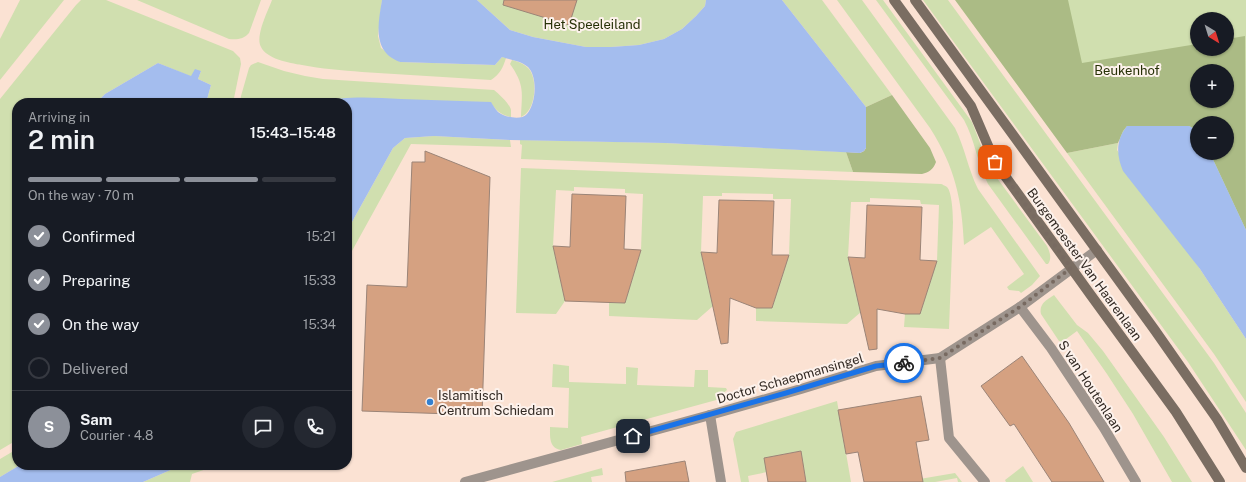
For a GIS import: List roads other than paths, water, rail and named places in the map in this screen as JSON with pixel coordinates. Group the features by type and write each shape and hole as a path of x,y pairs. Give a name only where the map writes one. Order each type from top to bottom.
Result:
{"main road":[{"name":"Burgemeester Van Haarenlaan","path":"894,0 971,106 995,162 1176,412 1220,482"},
{"name":"Burgemeester Van Haarenlaan","path":"915,0 1097,250 1217,419 1246,468"}],"street":[{"name":"Doctor Schaepmansingel","path":"465,482 710,415 876,366 940,358 1020,307 1097,250"},
{"name":"S van Houtenlaan","path":"1020,307 1051,348 1108,434 1136,482"},
{"path":"940,358 949,438 984,482"},
{"path":"710,415 721,482"}],"water":[{"path":"382,0 477,0 510,30 533,37 586,47 611,47 639,45 664,39 682,29 696,16 705,6 706,0 782,0 866,107 866,148 860,153 665,143 510,140 434,136 405,138 393,148 352,222 352,98 491,102 501,114 508,117 517,118 524,116 530,110 535,90 533,77 528,67 519,62 502,57 495,65 400,62 391,57 381,44 379,36 379,18"},
{"path":"158,63 191,76 195,69 201,71 198,79 211,85 207,98 101,98 105,94"},
{"path":"1127,126 1189,126 1190,160 1213,160 1246,230 1246,339 1200,269 1123,171 1119,159 1118,147 1123,131"},
{"path":"12,470 171,470 143,482 0,482 0,477"}],"place":[{"name":"Islamitisch Centrum Schiedam","path":"430,402"}],"park label":[{"name":"Het Speeleiland","path":"592,24"},
{"name":"Beukenhof","path":"1127,70"}]}
